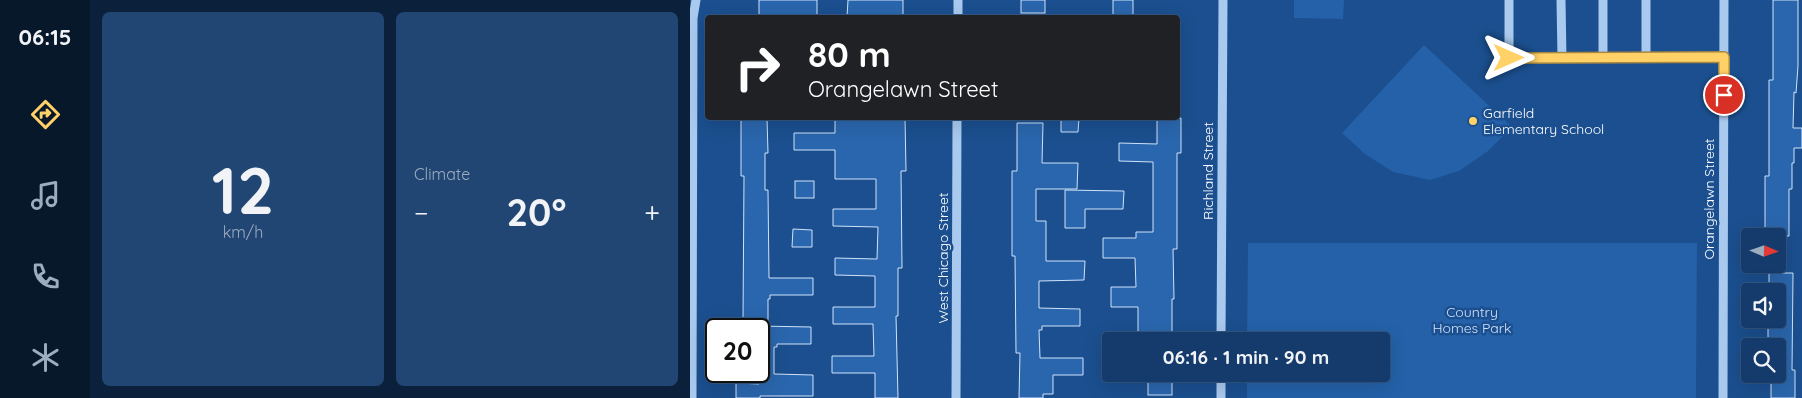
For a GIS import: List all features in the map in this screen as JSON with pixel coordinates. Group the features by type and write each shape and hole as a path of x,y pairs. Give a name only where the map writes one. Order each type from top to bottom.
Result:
{"street":[{"path":"692,398 693,18 696,0"},
{"path":"958,0 958,15"},
{"name":"Richland Street","path":"1221,332 1223,0"},
{"path":"1509,0 1509,58 1724,57"},
{"path":"1561,0 1562,58"},
{"path":"1603,0 1603,58"},
{"path":"1646,0 1646,57"},
{"name":"Orangelawn Street","path":"1723,398 1724,0"},
{"name":"West Chicago Street","path":"956,398 957,120"},
{"path":"1221,382 1221,398"}],"green space":[{"path":"1294,0 1344,0 1343,19 1294,18"},
{"path":"1424,45 1512,127 1488,151 1459,171 1430,180 1393,172 1365,154 1342,133"},
{"name":"Country Homes Park","path":"1248,243 1697,243 1696,398 1247,398 1247,382 1390,382 1390,332 1247,332"}],"building":[{"path":"759,0 817,0 817,15 759,15"},
{"path":"848,0 903,0 903,15 847,15"},
{"path":"1021,0 1045,0 1045,13 1021,13"},
{"path":"1113,0 1133,0 1133,15 1113,15"},
{"path":"1773,0 1798,0 1798,66 1796,93 1794,92 1793,128 1802,128 1802,148 1794,148 1792,189 1789,189 1789,236 1786,236 1786,228 1765,228 1765,176 1769,176 1769,80 1773,80"},
{"path":"1181,118 1181,153 1177,153 1177,249 1173,249 1174,299 1172,299 1172,332 1138,332 1138,307 1111,307 1111,287 1136,287 1135,258 1103,258 1103,238 1136,238 1136,232 1153,232 1153,162 1119,161 1119,143 1157,144 1157,120 1180,120"},
{"path":"741,120 767,120 768,153 765,153 765,190 768,190 769,278 813,278 813,295 770,295 770,299 768,299 768,318 743,318 744,176 741,176"},
{"path":"835,120 905,120 906,171 901,171 902,268 898,268 898,316 896,316 898,398 875,398 875,373 832,373 832,356 874,356 873,324 833,324 833,307 875,307 875,276 835,275 835,258 877,259 878,227 833,226 833,209 876,209 876,179 835,179 835,150 794,150 794,133 835,133"},
{"path":"1061,120 1079,120 1078,132 1061,132"},
{"path":"1017,123 1043,123 1042,163 1078,163 1077,189 1036,189 1036,221 1046,221 1046,261 1085,261 1084,280 1039,281 1039,308 1080,309 1080,326 1042,326 1042,330 1039,330 1040,358 1083,358 1083,375 1053,375 1053,394 1043,394 1043,398 1019,398 1020,353 1016,353 1015,256 1012,256 1012,171 1017,171"},
{"path":"795,181 814,181 814,198 795,198"},
{"path":"1065,190 1124,191 1123,209 1085,209 1085,228 1065,228"},
{"path":"793,229 812,230 812,247 792,247"},
{"path":"1769,273 1793,273 1792,370 1795,370 1795,398 1771,398 1771,383 1786,383 1786,338 1768,338 1768,328 1786,328 1786,283 1769,283"},
{"path":"770,326 811,327 811,344 777,344 777,347 774,347 774,374 813,375 813,396 736,398 736,383 770,383"},
{"path":"1148,382 1172,382 1172,395 1148,395"}],"place":[{"name":"Garfield Elementary School","path":"1473,121"}],"route":[{"path":"1509,58 1724,57 1724,95"}]}
